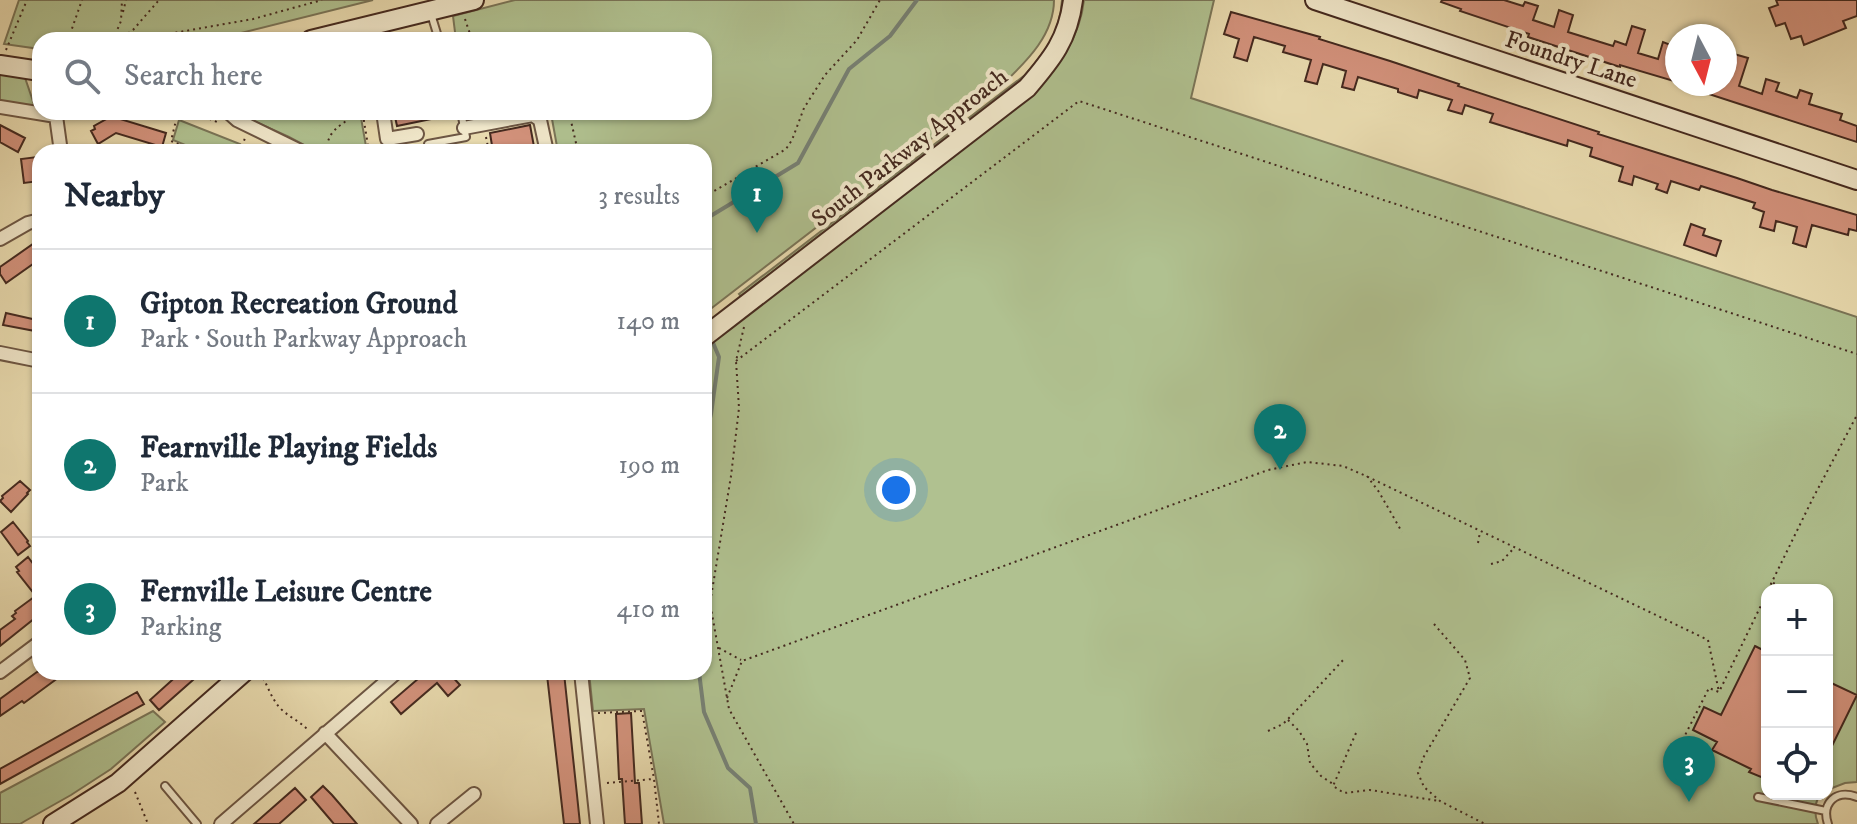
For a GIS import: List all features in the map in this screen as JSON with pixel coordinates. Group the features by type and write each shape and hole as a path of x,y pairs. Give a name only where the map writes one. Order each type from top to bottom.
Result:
{"street":[{"name":"South Parkway Approach","path":"712,331 1027,88 1053,59 1071,21 1073,0"},
{"name":"Foundry Lane","path":"1315,0 1857,180"},
{"path":"343,32 468,1"},
{"path":"3,58 32,68"},
{"path":"0,107 32,112"},
{"path":"57,120 60,144"},
{"path":"237,120 286,144"},
{"path":"382,120 387,139 417,134"},
{"path":"464,128 506,120"},
{"path":"540,120 545,144"},
{"path":"0,239 32,222"},
{"path":"0,353 32,359"},
{"path":"0,672 32,648"},
{"path":"53,824 118,783 235,680"},
{"path":"221,824 388,680"},
{"path":"582,680 597,824"},
{"path":"320,738 411,824"},
{"path":"437,824 474,794"}],"lane":[{"path":"430,10 437,32"},
{"path":"428,144 466,137 462,120"},
{"path":"165,786 197,824"},
{"path":"1828,824 1826,811 1831,801 1849,794 1857,797"},
{"path":"1758,797 1826,811"}],"path":[{"path":"3,58 27,0"},
{"path":"71,32 82,0"},
{"path":"118,32 124,0"},
{"path":"130,32 159,0"},
{"path":"179,32 253,19 322,0"},
{"path":"712,192 786,149 804,108 825,75 857,40 880,0"},
{"path":"468,1 468,32"},
{"path":"736,361 1079,101 1857,354"},
{"path":"176,120 171,141 178,144"},
{"path":"328,144 335,129 349,120"},
{"path":"364,120 368,144"},
{"path":"571,120 576,144"},
{"path":"712,591 739,408 736,361 746,318 741,309"},
{"path":"1776,584 1772,582 1857,415"},
{"path":"727,698 742,661 1268,470 1307,462 1343,466 1366,476 1708,640 1719,692"},
{"path":"1366,476 1402,532"},
{"path":"1478,543 1481,530"},
{"path":"1491,564 1509,556 1514,547"},
{"path":"1719,692 1761,605"},
{"path":"712,615 729,709 794,824"},
{"path":"1434,624 1465,660 1470,678 1423,758 1418,773 1424,787 1440,801 1485,824"},
{"path":"717,646 742,661"},
{"path":"1268,731 1287,719 1345,658"},
{"path":"265,680 278,706 320,738"},
{"path":"1681,774 1677,751 1709,688 1719,692"},
{"path":"586,713 642,711 659,824"},
{"path":"1287,719 1307,744 1310,763 1321,776 1344,793 1370,790 1440,801"},
{"path":"1334,785 1356,733"},
{"path":"129,773 148,824"},
{"path":"593,784 654,779"}],"green space":[{"path":"19,0 373,0 245,32 32,32 32,48 4,44"},
{"path":"515,0 1054,0 1045,35 1005,82 712,308 712,144 557,144 552,120 712,120 712,32 455,32 453,16"},
{"path":"1062,0 1068,0 1062,28 1028,78 743,299 739,294 1025,75 1051,41"},
{"path":"1084,0 1214,0 1191,98 1857,317 1857,782 1833,788 1833,584 1761,584 1761,800 1818,800 1815,808 1818,824 664,824 644,709 593,711 590,680 712,680 712,343 1035,91 1053,71 1078,26"},
{"path":"0,65 22,69 32,98 32,112 0,107"},
{"path":"179,120 240,144 183,144 173,140"},
{"path":"252,120 361,120 366,144 302,144"},
{"path":"153,711 165,722 111,769 20,824 0,824 0,793"}],"building":[{"path":"1504,0 1523,6 1525,2 1538,6 1533,20 1554,27 1559,10 1573,15 1568,32 1613,46 1615,41 1626,45 1632,26 1645,30 1638,53 1658,59 1665,43 1665,78 1528,37 1529,34 1441,2"},
{"path":"1776,0 1857,0 1857,16 1843,21 1846,28 1804,45 1801,36 1791,39 1785,23 1776,26 1769,8 1778,5"},
{"path":"1231,12 1320,37 1598,134 1857,215 1857,231 1849,229 1848,235 1812,225 1806,247 1793,243 1797,227 1776,221 1774,231 1760,227 1764,212 1753,208 1755,203 1701,186 1699,190 1671,181 1667,193 1656,189 1658,184 1634,176 1632,185 1619,181 1623,167 1590,156 1592,148 1568,140 1567,146 1490,122 1493,114 1465,105 1462,114 1448,110 1452,100 1419,90 1417,98 1358,77 1354,90 1342,87 1346,71 1323,64 1317,84 1305,81 1311,60 1283,52 1285,46 1254,37 1247,61 1234,57 1239,39 1224,34"},
{"path":"1737,55 1748,58 1739,86 1762,94 1766,79 1779,83 1776,91 1797,98 1800,90 1812,94 1809,104 1842,114 1840,120 1857,126 1857,142 1715,96 1737,96"},
{"path":"105,120 123,120 166,133 163,144 152,144 116,133 98,144 91,131 95,129 94,126"},
{"path":"396,120 426,120 397,126"},
{"path":"0,125 25,138 18,152 0,142"},
{"path":"530,125 534,144 492,144 490,133"},
{"path":"32,158 32,182 24,183 21,159"},
{"path":"1691,224 1705,229 1703,235 1721,241 1716,256 1684,245"},
{"path":"32,245 32,265 6,283 0,274 0,267"},
{"path":"6,313 32,319 32,330 3,325"},
{"path":"20,481 30,490 11,512 0,501"},
{"path":"13,522 30,546 18,555 1,532"},
{"path":"28,557 32,562 32,591 17,572 16,567"},
{"path":"32,598 32,620 0,646 0,630 15,619 12,616"},
{"path":"1755,646 1761,649 1761,777 1712,750 1717,742 1693,730 1704,707 1721,715"},
{"path":"32,676 32,680 55,680 0,716 0,699"},
{"path":"172,680 193,680 159,710 150,700"},
{"path":"417,680 455,680 460,685 448,696 437,683 401,714 391,702"},
{"path":"548,680 565,680 580,824 564,824"},
{"path":"1833,684 1857,695 1833,744"},
{"path":"137,692 144,704 0,784 0,769"},
{"path":"631,713 635,783 639,783 642,824 625,824 622,779 619,779 616,714"},
{"path":"323,786 357,824 334,824 311,797"},
{"path":"295,788 306,800 279,824 254,824"}],"waterway":[{"path":"712,215 798,163 849,69 890,36 917,0"},
{"path":"712,340 719,357 712,407"},
{"path":"700,680 704,712 728,768 750,788 756,824"}],"place":[{"name":"Gipton Recreation Ground","path":"757,233"},
{"name":"Fearnville Playing Fields","path":"1280,470"},
{"name":"Fernville Leisure Centre","path":"1689,802"}]}
